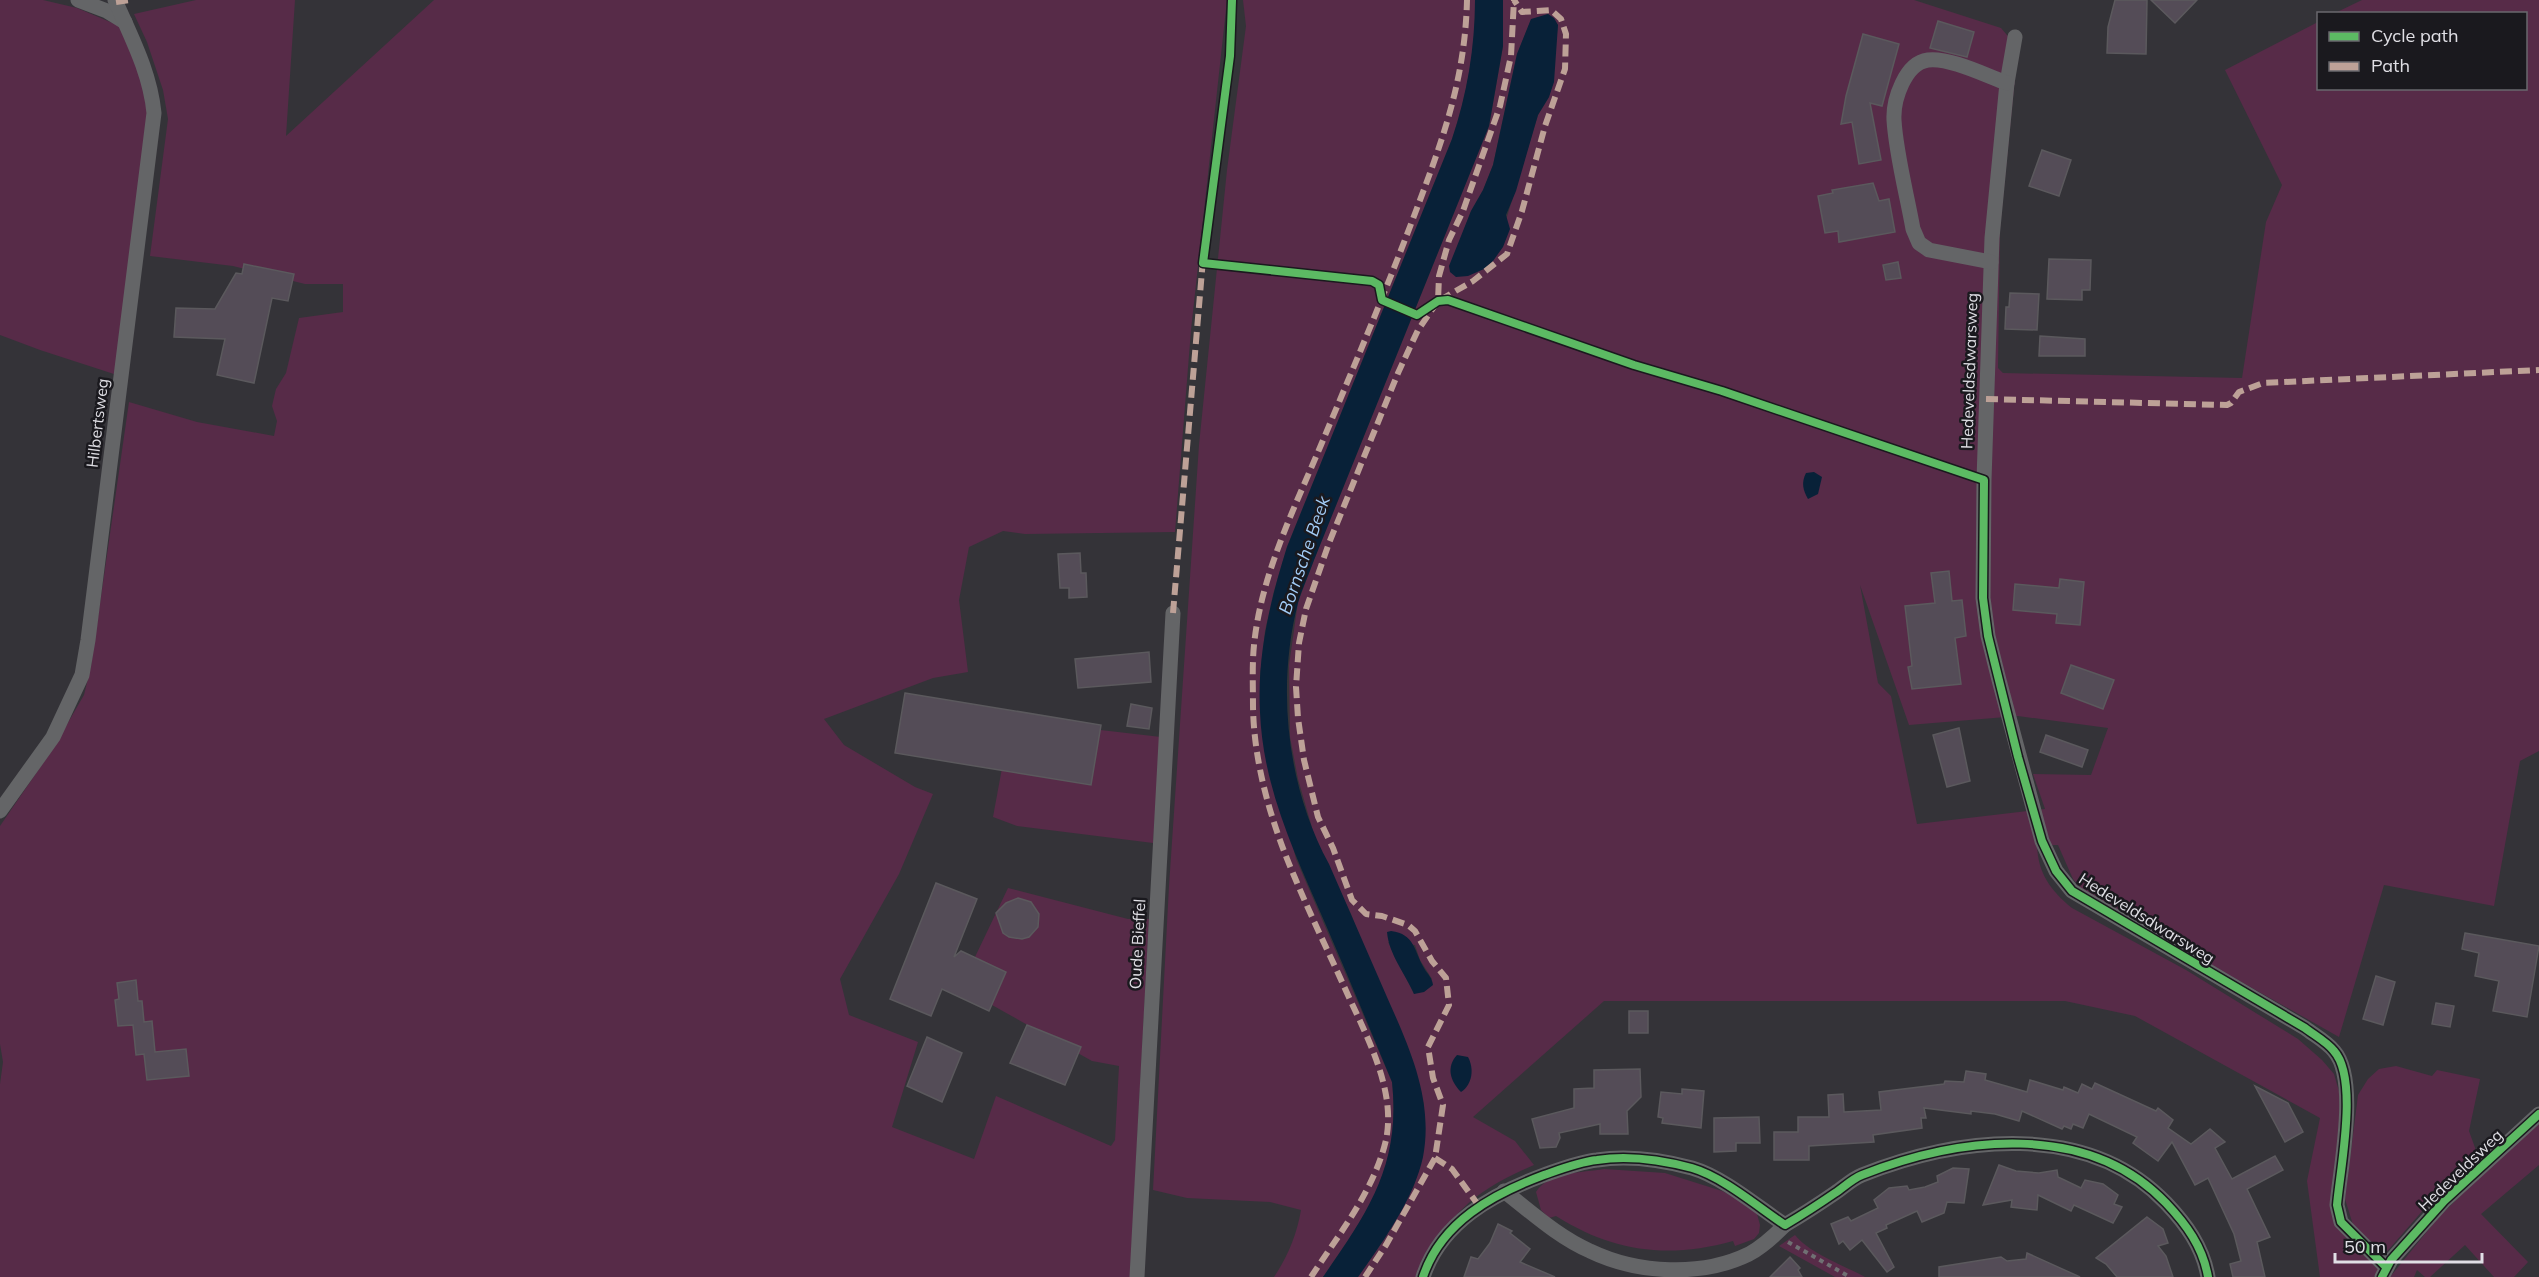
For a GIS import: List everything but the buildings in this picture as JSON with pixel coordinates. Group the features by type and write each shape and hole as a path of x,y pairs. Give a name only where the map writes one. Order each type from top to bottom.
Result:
{"street":[{"path":"78,0 107,11 125,22"},
{"name":"Hilbertsweg","path":"0,811 53,737 82,675 88,640 154,113 146,71 115,0"},
{"name":"Hedeveldsdwarsweg","path":"2015,37 2007,84 1991,262 1983,480 1983,598 1990,647 2042,841 2056,871 2072,891 2305,1028 2335,1051 2345,1075 2348,1097 2337,1205 2341,1221 2384,1272"},
{"path":"1991,262 1929,250 1918,243 1913,229 1894,119 1900,90 1906,77 1921,62 1943,61 2007,84"},
{"name":"Oude Bieffel","path":"1137,1277 1173,613"},
{"name":"Hedeveldsweg","path":"2384,1272 2444,1201 2539,1114"},
{"path":"1504,1191 1561,1235 1591,1252 1627,1263 1661,1269 1708,1269 1750,1253 1858,1176 1939,1150 1988,1143 2025,1144 2085,1154 2113,1164 2137,1177 2185,1223 2197,1244 2208,1277"},
{"path":"1423,1277 1428,1261 1455,1228 1479,1206 1504,1191 1564,1168 1597,1160 1644,1159 1695,1169 1739,1194 1780,1230"}],"path":[{"path":"1780,1230 1850,1277"}],"shaded area":[{"path":"0,0 43,0 77,8 122,27 150,98 117,375 0,335"},
{"path":"196,0 295,0 286,136 434,0 1227,0 1191,330 1175,532 1025,534 1003,531 969,547 959,600 968,672 933,678 824,719 844,745 915,787 933,794 899,874 840,979 849,1015 918,1042 892,1127 974,1159 996,1096 1111,1146 1115,1140 1119,1066 1092,1061 992,1005 1001,973 975,957 1008,888 1128,919 1149,919 1130,1277 0,1277 0,1084 3,1062 0,1044 0,826 52,750 84,695 91,666 129,402 197,422 274,436 277,421 272,406 276,389 286,373 299,318 343,312 343,284 305,284 233,266 150,256 168,119 163,90 147,42 134,14"},
{"path":"1243,0 1475,0 1470,71 1452,139 1287,547 1265,631 1260,676 1260,712 1296,859 1392,1082 1394,1112 1391,1139 1378,1187 1354,1231 1323,1277 1274,1277 1291,1245 1301,1210 1270,1202 1187,1198 1153,1190 1169,886 1199,445 1227,170 1246,26"},
{"path":"1503,0 1914,0 2001,28 2018,48 2000,228 1998,368 2003,373 2242,378 2266,222 2282,185 2225,70 2317,23 2317,90 2527,90 2527,12 2337,12 2362,0 2539,0 2539,751 2520,761 2494,906 2384,885 2339,1037 2086,894 2073,879 2058,845 2037,845 2040,864 2047,880 2057,894 2072,908 2186,970 2298,1039 2334,1074 2341,1098 2333,1205 2380,1267 2374,1277 2320,1277 2307,1181 2320,1118 2135,1016 2065,1001 1604,1001 1473,1117 1515,1141 1534,1165 1493,1186 1463,1208 1439,1237 1416,1277 1358,1277 1383,1241 1414,1185 1423,1155 1424,1104 1351,914 1315,838 1298,779 1290,737 1289,665 1298,602 1489,126 1503,46","holes":["1548,14 1558,25 1549,97 1538,115 1506,220 1456,252 1471,211 1493,165 1517,54 1531,20","1860,585 1909,725 2018,716 2108,728 2091,775 2033,774 2045,809 1917,824 1891,696 1878,683","1388,942 1415,945 1420,960 1432,979 1414,994"]},
{"path":"1066,726 1161,737 1153,843 1017,826 993,817 1009,730"},
{"path":"2396,1066 2432,1076 2437,1070 2480,1079 2469,1131 2478,1156 2438,1193 2383,1256 2354,1228 2345,1199 2358,1095 2368,1079 2379,1069"},
{"path":"2539,1122 2539,1165 2481,1214 2528,1262 2514,1277 2494,1277 2465,1245 2430,1277 2425,1277 2417,1270 2414,1277 2390,1277 2438,1218 2523,1134"},
{"path":"1604,1169 1665,1173 1722,1191 1756,1210 1760,1225 1759,1233 1754,1239 1735,1246 1733,1241 1686,1250 1642,1249 1599,1238 1556,1216 1549,1218 1541,1210 1536,1192 1549,1180 1567,1174"},
{"path":"1795,1235 1809,1248 1865,1277 1835,1277 1779,1246"}],"water":[{"name":"Bornsche Beek","path":"1475,0 1503,0 1503,46 1489,126 1304,587 1291,635 1287,703 1295,770 1303,803 1399,1023 1415,1066 1425,1111 1426,1134 1419,1173 1396,1220 1358,1277 1323,1277 1354,1231 1378,1186 1391,1138 1392,1082 1292,846 1274,794 1262,740 1260,691 1263,649 1270,608 1287,547 1452,139 1469,71 1474,35"},
{"path":"1548,14 1558,25 1554,82 1549,97 1538,115 1516,191 1506,215 1510,229 1503,247 1484,269 1468,276 1456,277 1450,272 1449,266 1493,165 1517,54 1531,19"},
{"path":"1814,472 1822,477 1818,494 1808,499 1803,483 1806,473"},
{"path":"1391,931 1405,936 1413,944 1433,985 1424,992 1414,994 1388,940 1387,932"},
{"path":"1457,1055 1468,1057 1471,1066 1470,1080 1461,1092 1451,1074 1451,1064"}],"marked path":[{"path":"116,2 129,0"},
{"path":"1311,1277 1354,1212 1373,1177 1386,1140 1387,1100 1376,1059 1301,891 1272,816 1261,773 1254,729 1254,645 1264,593 1280,543 1356,362 1422,196 1441,141 1461,60 1467,0"},
{"path":"1440,300 1473,281 1507,254 1522,211 1545,126 1565,69 1566,34 1561,19 1551,10 1522,12 1514,0"},
{"path":"1365,1277 1386,1245 1435,1158 1443,1105 1433,1078 1428,1047 1449,1005 1446,978 1432,961 1415,931 1408,925 1382,916 1366,914 1352,900 1333,848 1318,817 1304,760 1296,687 1299,643 1306,609 1329,543 1398,373 1418,330 1438,301 1439,276 1449,240 1463,211 1500,106 1511,56 1514,0"},
{"path":"1173,613 1203,259"},
{"path":"1986,399 2227,405 2239,392 2263,383 2539,370"},
{"path":"1435,1158 1452,1169 1479,1206"}],"cycle path":[{"path":"1232,0 1230,56 1203,263 1372,281 1379,285 1382,300 1417,315 1438,301 1448,300 1634,365 1722,391 1984,480 1983,598 1988,636 2018,757 2042,841 2056,871 2072,891 2305,1028 2334,1051 2341,1064 2347,1103 2337,1205 2341,1222 2386,1267"},
{"path":"2382,1277 2391,1260 2444,1201 2539,1114"},
{"path":"1423,1277 1442,1241 1471,1212 1506,1191 1557,1170 1584,1162 1633,1158 1692,1168 1728,1185 1785,1225 1858,1177 1899,1162 1980,1145 2020,1144 2060,1148 2099,1158 2134,1176 2166,1203 2187,1228 2198,1246 2208,1277"}]}
